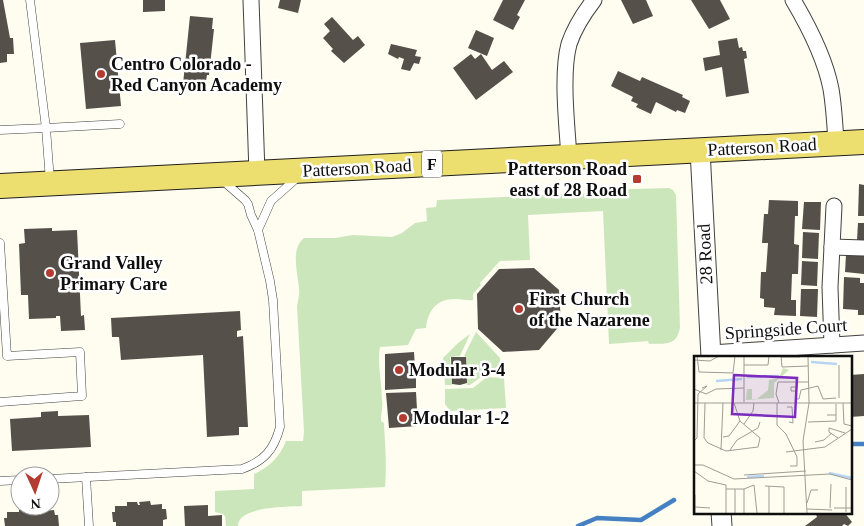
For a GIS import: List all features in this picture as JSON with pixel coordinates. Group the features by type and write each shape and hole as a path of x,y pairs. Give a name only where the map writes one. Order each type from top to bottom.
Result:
{"main road":[{"name":"Patterson Road","path":"0,186 864,142"}],"street":[{"path":"250,0 257,173"},
{"path":"569,157 565,65 569,43 594,0"},
{"path":"793,0 802,14 826,68 834,111 836,144"},
{"name":"28 Road","path":"700,150 711,355"},
{"path":"832,345 830,287 834,206"},
{"path":"832,247 864,248"},
{"name":"Springside Court","path":"711,355 864,343"}],"lane":[{"path":"30,0 46,128 50,183"},
{"path":"0,130 120,124"},
{"path":"258,230 271,201 306,170"},
{"path":"60,478 242,469 256,464 268,454 276,440 280,427 273,300 258,230 245,200 216,175"},
{"path":"0,243 3,356 80,352 82,396 0,402"},
{"path":"86,477 89,526"}],"green space":[{"path":"669,188 676,195 680,328 673,341 660,344 649,344 648,341 609,344 603,211 528,215 530,260 500,261 480,283 481,285 473,294 473,300 450,299 439,303 431,311 426,328 416,329 408,345 380,347 381,421 384,423 386,455 385,487 302,491 302,506 275,507 254,511 240,519 238,526 226,526 225,516 215,512 215,491 254,489 254,474 264,469 273,461 286,441 303,441 297,306 299,291 296,255 297,248 304,238 335,238 353,235 392,237 402,233 415,223 427,221 426,208 436,207 437,200 594,193 597,190"},
{"path":"476,332 500,358 501,373 485,374 470,385 467,385 466,357 464,356"},
{"path":"470,334 460,356 450,357 452,385 445,385 443,358"},
{"path":"487,377 504,378 506,408 450,411 445,404 445,389 473,388"}],"building":[{"path":"0,0 3,0 10,38 13,38 14,54 7,54 7,62 0,63"},
{"path":"143,0 165,0 165,11 143,12"},
{"path":"280,0 301,0 298,13 278,8"},
{"path":"503,0 525,0 517,15 520,17 513,30 493,20"},
{"path":"621,0 646,0 653,16 633,24"},
{"path":"691,0 720,0 730,19 709,29"},
{"path":"190,16 213,18 212,29 214,29 209,75 207,75 205,86 183,84"},
{"path":"332,17 353,40 358,36 365,45 344,63 331,51 333,49 323,38 330,31 324,24"},
{"path":"476,30 494,38 487,56 468,48"},
{"path":"737,38 739,48 742,47 743,51 746,51 747,58 744,59 749,93 726,97 722,67 705,71 703,58 720,55 718,41"},
{"name":"Centro Colorado - Red Canyon Academy","path":"115,40 121,106 86,109 80,43"},
{"path":"391,44 417,50 415,56 421,57 419,64 414,63 410,71 401,69 404,59 399,57 398,59 388,54"},
{"path":"471,54 475,59 481,54 492,70 504,61 513,72 476,100 453,68"},
{"path":"618,71 640,81 642,77 683,95 682,97 690,101 685,113 677,110 676,112 656,102 651,114 636,107 638,104 631,101 633,97 611,86"},
{"path":"859,184 864,185 864,216 858,216"},
{"path":"769,200 798,201 798,216 795,216 794,244 799,245 798,274 792,274 791,300 796,300 796,316 774,315 775,308 764,307 764,299 760,298 761,272 766,272 768,243 762,243 764,214 768,214"},
{"path":"804,202 821,202 820,230 802,229"},
{"path":"858,223 864,223 864,240 857,240"},
{"name":"Grand Valley Primary Care","path":"52,228 52,231 77,230 81,316 84,315 85,330 61,331 60,316 56,316 56,318 29,319 28,295 21,295 19,244 25,243 24,229"},
{"path":"803,232 819,233 818,259 802,258"},
{"path":"846,255 864,256 864,274 845,272"},
{"path":"802,261 818,262 817,286 801,285"},
{"name":"First Church of the Nazarene","path":"534,268 559,290 561,324 539,350 503,352 478,329 477,294 499,269"},
{"path":"844,277 860,278 860,283 864,283 864,315 858,315 858,310 843,309"},
{"path":"801,289 818,289 817,317 800,316"},
{"path":"240,311 241,330 237,331 237,337 243,336 248,427 239,427 239,435 207,437 203,355 121,360 119,337 112,337 111,318"},
{"name":"Modular 3-4","path":"414,352 415,368 412,368 412,372 416,372 416,388 385,390 385,354"},
{"path":"451,357 466,357 467,383 460,385 452,384"},
{"path":"864,374 864,416 852,417 852,375"},
{"name":"Modular 1-2","path":"416,392 418,426 389,428 386,393"},
{"path":"58,411 58,416 89,415 91,447 12,451 10,419 41,417 41,412"},
{"path":"150,501 151,505 162,504 162,509 166,509 167,519 163,520 163,526 116,526 116,522 113,522 112,512 115,512 115,506 127,506 127,502 137,502 140,505 139,502"},
{"path":"208,505 208,516 222,515 222,526 185,526 184,506"},
{"path":"7,512 10,512 10,516 58,516 59,526 5,526 4,518 7,518"},
{"path":"816,514 846,514 852,522 848,526 844,524 842,526 805,526 817,517"}],"waterway":[{"path":"852,444 864,444"},
{"path":"578,526 597,518 641,520 674,500"}],"place":[{"name":"Centro Colorado - Red Canyon Academy","path":"101,74"},
{"name":"Patterson Road east of 28 Road","path":"637,179"},
{"name":"Grand Valley Primary Care","path":"50,273"},
{"name":"First Church of the Nazarene","path":"519,309"},
{"name":"Modular 3-4","path":"399,370"},
{"name":"Modular 1-2","path":"403,418"}]}
